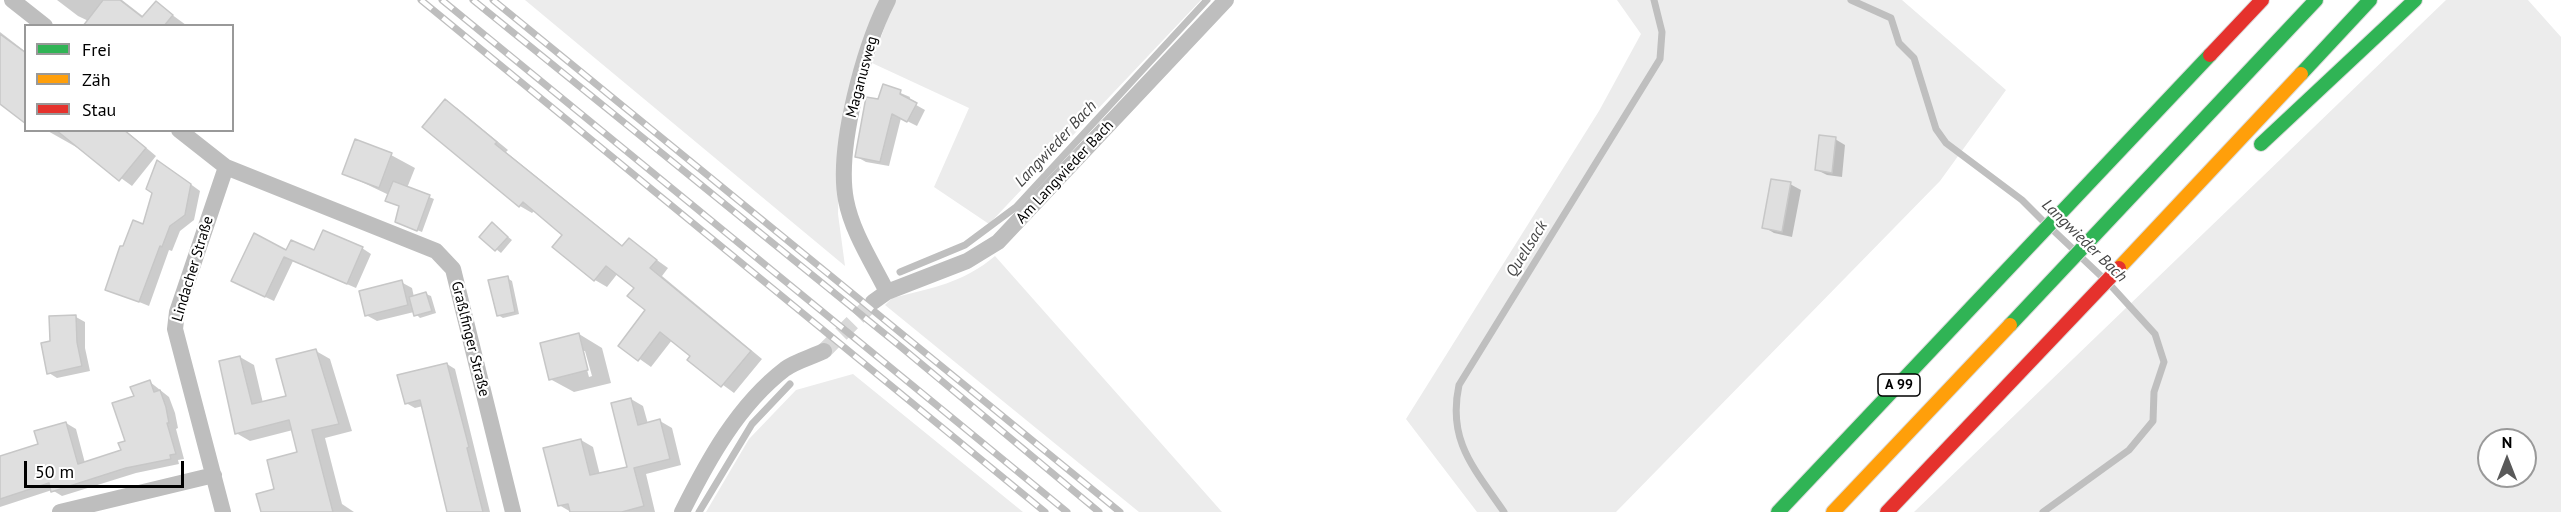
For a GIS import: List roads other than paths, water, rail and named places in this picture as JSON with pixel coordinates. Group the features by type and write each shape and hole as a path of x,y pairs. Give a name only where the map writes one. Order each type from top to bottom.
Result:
{"highway":[{"name":"A 99","path":"1778,512 2262,0"},
{"name":"A 99","path":"1833,512 2316,0"},
{"path":"1887,512 2370,0"},
{"path":"2251,153 2415,0"},
{"path":"2213,53 2229,15"},
{"path":"2158,227 2217,183"}],"street":[{"path":"12,0 42,24"},
{"name":"Maganusweg","path":"880,297 852,222 846,188 852,107 874,31 888,0"},
{"name":"Am Langwieder Bach","path":"880,297 967,261 998,242 1226,0"},
{"name":"Graßlfinger Straße","path":"182,132 226,167 436,250 453,269 513,512"},
{"name":"Lindacher Straße","path":"223,512 175,329 177,312 226,167"},
{"path":"682,512 708,461 749,407 787,368 824,351"},
{"path":"60,512 214,475"}],"waterway":[{"name":"Langwieder Bach","path":"900,272 965,245 1016,207 1207,0"},
{"name":"Quellsack","path":"1504,512 1473,467 1460,438 1456,405 1459,385 1660,59 1662,32 1654,0"},
{"name":"Langwieder Bach","path":"1851,0 1891,18 1899,43 1914,58 1936,129 1946,143 2022,200 2042,220"},
{"name":"Langwieder Bach","path":"2055,232 2073,249"},
{"name":"Langwieder Bach","path":"2083,259 2101,276"},
{"name":"Langwieder Bach","path":"2043,512 2129,450 2153,421 2154,392 2164,362 2155,334 2113,288"},
{"name":"Langwieder Bach","path":"699,512 752,424 790,384"}],"tunnel":[{"path":"824,351 873,302"}],"railway":[{"path":"421,0 1045,512"},
{"path":"442,0 1067,512"},
{"path":"473,0 901,347 1099,512"},
{"path":"493,0 1120,512"}]}
